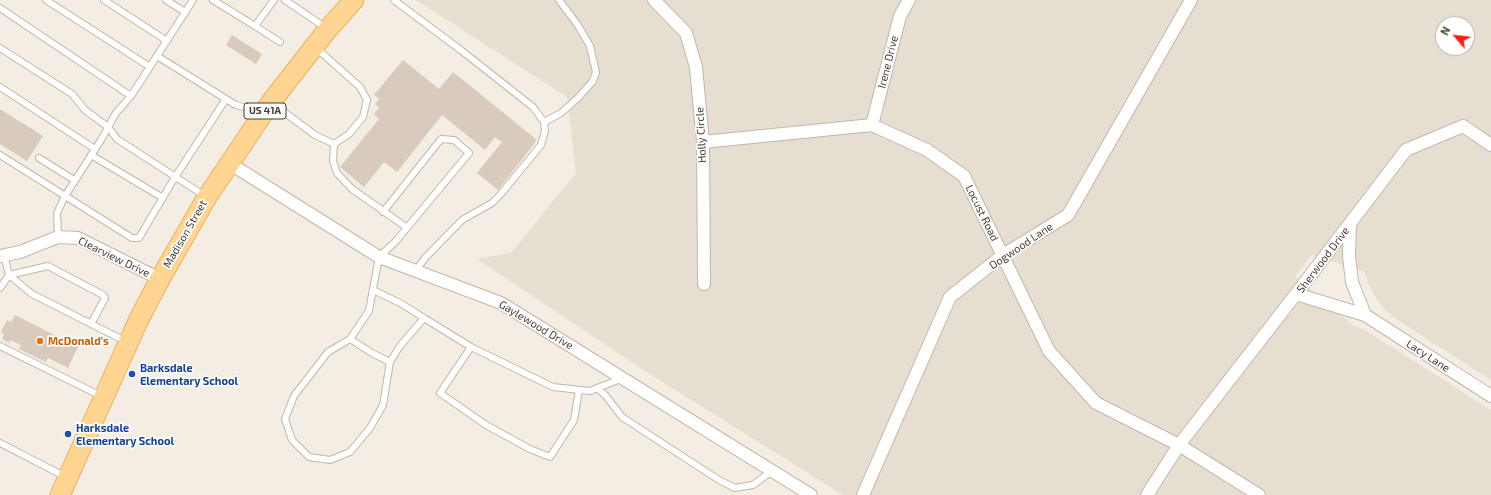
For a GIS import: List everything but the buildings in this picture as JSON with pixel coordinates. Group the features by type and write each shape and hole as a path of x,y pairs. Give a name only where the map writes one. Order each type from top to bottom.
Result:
{"main road":[{"name":"Madison Street","path":"60,495 128,342 160,279 207,197 267,108 314,46 354,0"}],"street":[{"name":"Holly Circle","path":"654,0 686,33 696,67 703,142 704,284"},
{"name":"Irene Drive","path":"872,125 900,16 909,0"},
{"name":"Dogwood Lane","path":"863,495 950,297 1003,255 1068,215 1191,0"},
{"path":"703,142 872,125"},
{"name":"Locust Road","path":"872,125 927,150 964,176 1049,351 1096,403 1179,444 1259,495"},
{"name":"Sherwood Drive","path":"1147,495 1179,444 1406,150 1463,126 1491,145"},
{"name":"Gaylewood Drive","path":"229,163 379,257 501,303 811,495"},
{"path":"1350,224 1349,256 1352,282 1365,315"},
{"name":"Clearview Drive","path":"2,256 20,252 58,236 78,238 160,279"},
{"name":"Lacy Lane","path":"1296,294 1365,315 1491,396"}],"lane":[{"path":"46,0 150,67"},
{"path":"104,0 167,41"},
{"path":"166,0 185,12"},
{"path":"58,236 57,213 74,180 116,114 132,96 193,0"},
{"path":"213,0 280,42"},
{"path":"255,26 274,0"},
{"path":"284,0 328,29"},
{"path":"394,0 533,107 544,122 545,131 541,145 500,195 492,203 462,220 426,257 416,270"},
{"path":"544,122 561,113 578,98 593,81 596,72 590,46 577,24 559,0"},
{"path":"0,8 132,96"},
{"path":"314,46 360,86 367,100 363,117 349,134 334,144"},
{"path":"0,48 72,94 85,110 108,127 117,139 207,197"},
{"path":"158,56 226,100 236,105 267,108 334,144"},
{"path":"0,86 95,149"},
{"path":"0,155 132,238 139,238 175,177 226,100"},
{"path":"383,212 441,139 454,140 469,153 406,227 396,241 379,257 369,311 350,339 328,352 294,396 285,419 292,440 309,457 330,460 350,452 370,428 383,405 390,362 400,346 424,318"},
{"path":"334,144 333,161 337,173 352,189 406,227"},
{"path":"91,155 163,198"},
{"path":"39,158 74,180"},
{"path":"2,256 9,275 32,294 128,342"},
{"path":"0,288 9,275 48,266 103,295 105,298 91,324"},
{"path":"373,290 402,304 470,346 553,387 590,391 623,378"},
{"path":"350,339 390,362"},
{"path":"0,346 103,397"},
{"path":"470,346 440,393 486,425 530,449 550,457 574,420 579,390"},
{"path":"597,388 606,396 622,417 724,483 735,488 753,485 772,471"},
{"path":"0,443 68,478"}],"shaded area":[{"path":"416,0 1491,0 1491,380 1399,321 1386,311 1376,298 1368,283 1365,272 1312,255 1295,276 1353,325 1365,330 1491,410 1491,495 843,495 645,371 477,259 511,253 576,173 567,97"}],"place":[{"name":"McDonald's","path":"40,341"},
{"name":"Barksdale Elementary School","path":"132,374"},
{"name":"Harksdale Elementary School","path":"68,434"}]}
